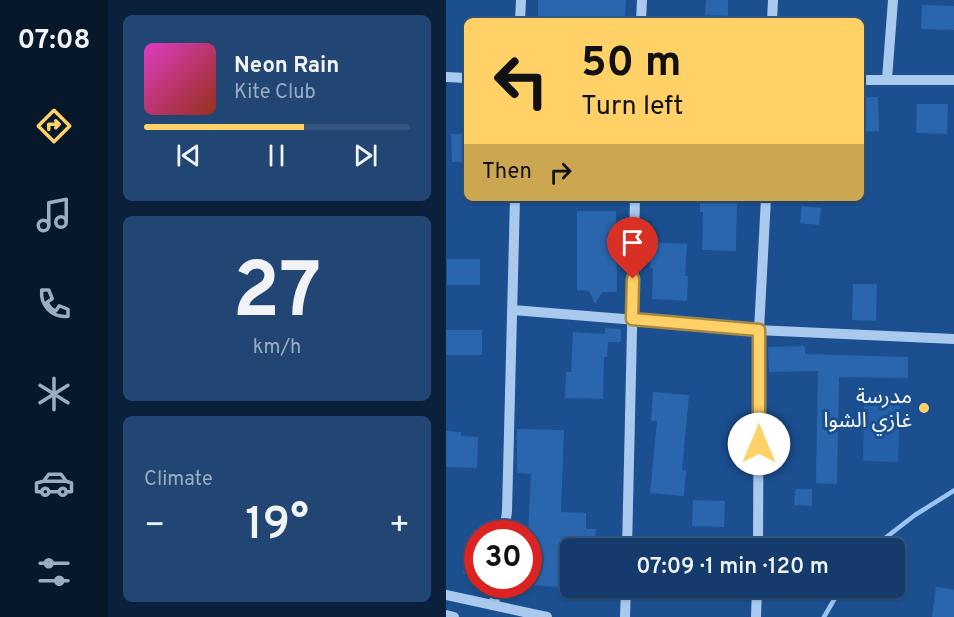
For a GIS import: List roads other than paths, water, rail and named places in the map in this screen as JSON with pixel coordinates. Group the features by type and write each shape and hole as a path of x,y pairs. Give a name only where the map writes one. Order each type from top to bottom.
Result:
{"street":[{"path":"520,18 521,0"},
{"path":"641,18 642,0"},
{"path":"772,18 773,0"},
{"path":"887,79 893,0"},
{"path":"446,77 464,78"},
{"path":"864,80 954,80"},
{"path":"506,520 515,201"},
{"path":"627,538 635,201"},
{"path":"758,538 759,330 766,201"},
{"path":"513,310 759,330 954,339"},
{"path":"446,595 547,617"},
{"path":"494,604 495,598"},
{"path":"625,617 626,598"},
{"path":"756,617 757,598"},
{"path":"446,615 454,617"}],"waterway":[{"path":"885,538 915,515 955,490"},
{"path":"824,617 835,598"}],"place":[{"name":"مدرسة غازي الشوا","path":"924,408"}]}
